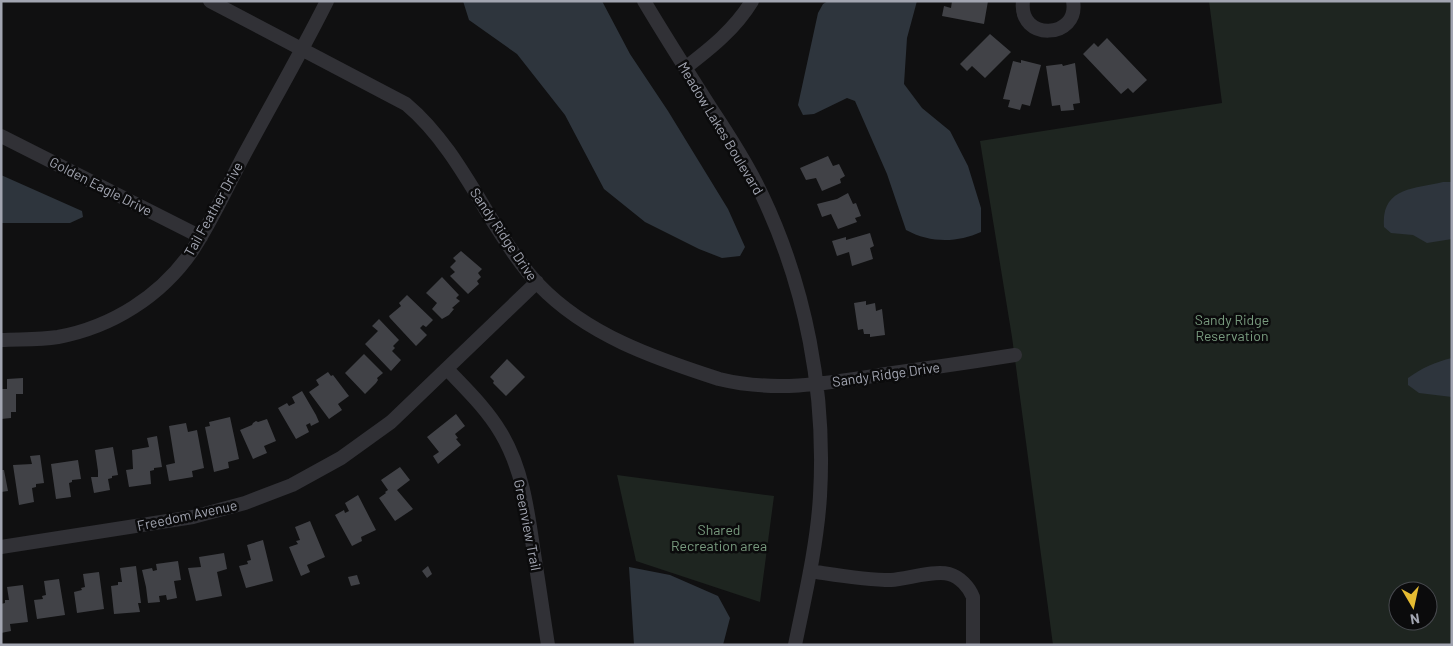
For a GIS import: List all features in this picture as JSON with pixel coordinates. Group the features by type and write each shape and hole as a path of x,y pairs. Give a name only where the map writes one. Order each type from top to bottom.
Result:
{"street":[{"name":"Sandy Ridge Drive","path":"210,1 399,99 421,116 439,137 515,254 537,282 574,315 624,344 667,361 733,382 777,386 816,385 1014,355"},
{"name":"Tail Feather Drive","path":"1,340 37,339 70,334 103,323 130,310 160,288 186,259 201,237 327,1"},
{"name":"Meadow Lakes Boulevard","path":"644,1 747,165 772,219 793,274 803,307 813,354 820,412 820,497 810,571 795,645"},
{"path":"685,68 724,37 752,1"},
{"path":"1023,1 1024,14 1027,20 1039,30 1048,32 1056,30 1069,20 1072,13 1072,1"},
{"name":"Golden Eagle Drive","path":"1,136 201,237"},
{"name":"Freedom Avenue","path":"1,547 170,521 218,511 273,493 315,473 373,436 407,408 537,282"},
{"name":"Greenview Trail","path":"447,369 492,420 507,445 517,470 528,515 548,645"},
{"path":"810,571 879,580 942,573 956,577 966,586 973,597 973,645"}],"green space":[{"name":"Sandy Ridge Reservation","path":"1209,1 1452,1 1452,645 1053,645 1012,337 980,141 1222,103"},
{"name":"Shared Recreation area","path":"617,475 774,496 760,602 636,561"}],"shaded area":[{"path":"463,1 602,1 630,54 668,111 728,209 745,247 740,256 722,258 699,249 645,222 604,189 565,115 517,54 469,20"},
{"path":"828,1 917,1 907,38 904,84 922,108 950,131 968,166 981,208 981,232 963,238 944,240 924,237 906,230 887,174 855,101 847,98 814,114 803,115 798,105 818,13 823,4"},
{"path":"1,175 82,211 83,217 70,223 1,223"},
{"path":"1443,182 1452,182 1452,239 1427,243 1413,235 1391,233 1384,227 1384,214 1388,204 1394,197 1411,189"},
{"path":"1452,358 1452,397 1419,393 1408,385 1408,378 1418,371 1434,363"},
{"path":"629,567 670,575 718,596 730,618 723,645 634,645"}],"building":[{"path":"952,1 988,1 984,24 942,16 944,6 951,8"},
{"path":"990,34 1011,52 985,78 972,66 967,71 960,64"},
{"path":"1107,38 1147,80 1133,93 1128,88 1121,94 1083,54 1094,43 1098,47"},
{"path":"1021,60 1041,65 1030,106 1022,104 1020,110 1008,107 1010,100 1003,99 1013,61 1021,63"},
{"path":"1075,63 1080,103 1073,104 1074,110 1061,111 1060,105 1052,106 1046,66 1062,64 1063,66"},
{"path":"828,156 833,166 839,164 845,176 840,179 841,183 822,191 816,178 806,180 800,168"},
{"path":"848,193 853,204 856,203 861,216 855,218 857,222 838,229 831,214 822,217 817,204 837,199"},
{"path":"870,233 874,246 870,248 873,259 852,266 849,252 837,256 832,241 846,237 846,240"},
{"path":"461,251 482,269 478,273 481,277 477,281 479,284 468,294 450,276 455,272 450,267 456,261 453,258"},
{"path":"442,277 459,295 456,298 460,301 452,308 454,309 449,315 442,319 432,309 437,303 426,293"},
{"path":"407,295 433,320 426,327 423,325 420,328 427,335 416,346 389,316 401,306 399,303"},
{"path":"866,301 866,305 875,303 876,311 882,309 885,335 870,337 870,334 864,334 863,329 858,330 854,303"},
{"path":"379,319 399,340 393,346 395,348 392,351 401,360 391,371 365,344 378,331 372,326"},
{"path":"364,354 383,373 365,394 345,373"},
{"path":"507,359 525,377 506,396 493,383 494,381 490,377"},
{"path":"328,372 331,376 333,375 349,396 338,404 342,410 329,419 309,392 319,385 316,380"},
{"path":"23,378 23,394 16,394 16,412 11,412 11,418 1,419 1,389 7,389 7,379"},
{"path":"302,391 319,422 311,426 310,423 306,425 309,432 296,439 278,408 287,403 289,406 295,403 292,397"},
{"path":"456,414 465,426 455,434 458,438 456,439 461,445 438,464 433,456 439,452 427,437"},
{"path":"230,417 239,459 228,462 229,468 214,472 205,427 210,426 209,422"},
{"path":"267,419 276,441 264,446 267,453 253,459 240,430 252,425 256,421"},
{"path":"186,423 188,432 197,430 204,468 192,471 193,477 169,481 166,465 175,463 169,426"},
{"path":"157,436 162,467 154,468 154,470 150,471 151,484 129,487 126,470 133,469 132,450 149,447 147,438"},
{"path":"113,447 118,475 108,479 110,490 94,493 91,477 98,477 95,450"},
{"path":"40,455 44,483 36,484 36,487 32,488 34,502 19,505 13,465 32,464 30,456"},
{"path":"78,460 81,479 72,480 69,483 71,497 56,499 51,464"},
{"path":"400,467 410,480 397,490 413,509 395,521 379,498 388,490 381,480"},
{"path":"1,470 4,470 8,491 1,492"},
{"path":"358,495 376,530 361,537 362,541 352,546 335,515 344,510 345,513 349,511 345,503"},
{"path":"310,521 325,557 307,565 310,572 301,576 289,547 298,544 296,541 300,540 295,527"},
{"path":"263,540 273,581 246,588 239,566 248,564 247,561 251,560 247,545"},
{"path":"224,553 227,569 217,572 222,596 196,601 188,568 201,567 199,557"},
{"path":"178,561 181,580 174,581 177,598 167,600 166,595 159,596 160,602 148,603 142,570 152,568 153,571 157,570 156,564"},
{"path":"136,566 141,603 138,603 140,612 114,614 111,586 122,582 120,568"},
{"path":"428,566 432,574 427,578 422,571"},
{"path":"99,572 104,609 77,613 74,592 85,587 83,574"},
{"path":"357,575 360,584 351,586 348,577"},
{"path":"59,579 65,615 37,619 34,600 43,599 42,596 46,595 44,581"},
{"path":"23,585 28,622 10,624 11,631 1,633 1,604 5,603 5,600 9,600 7,587"}]}
